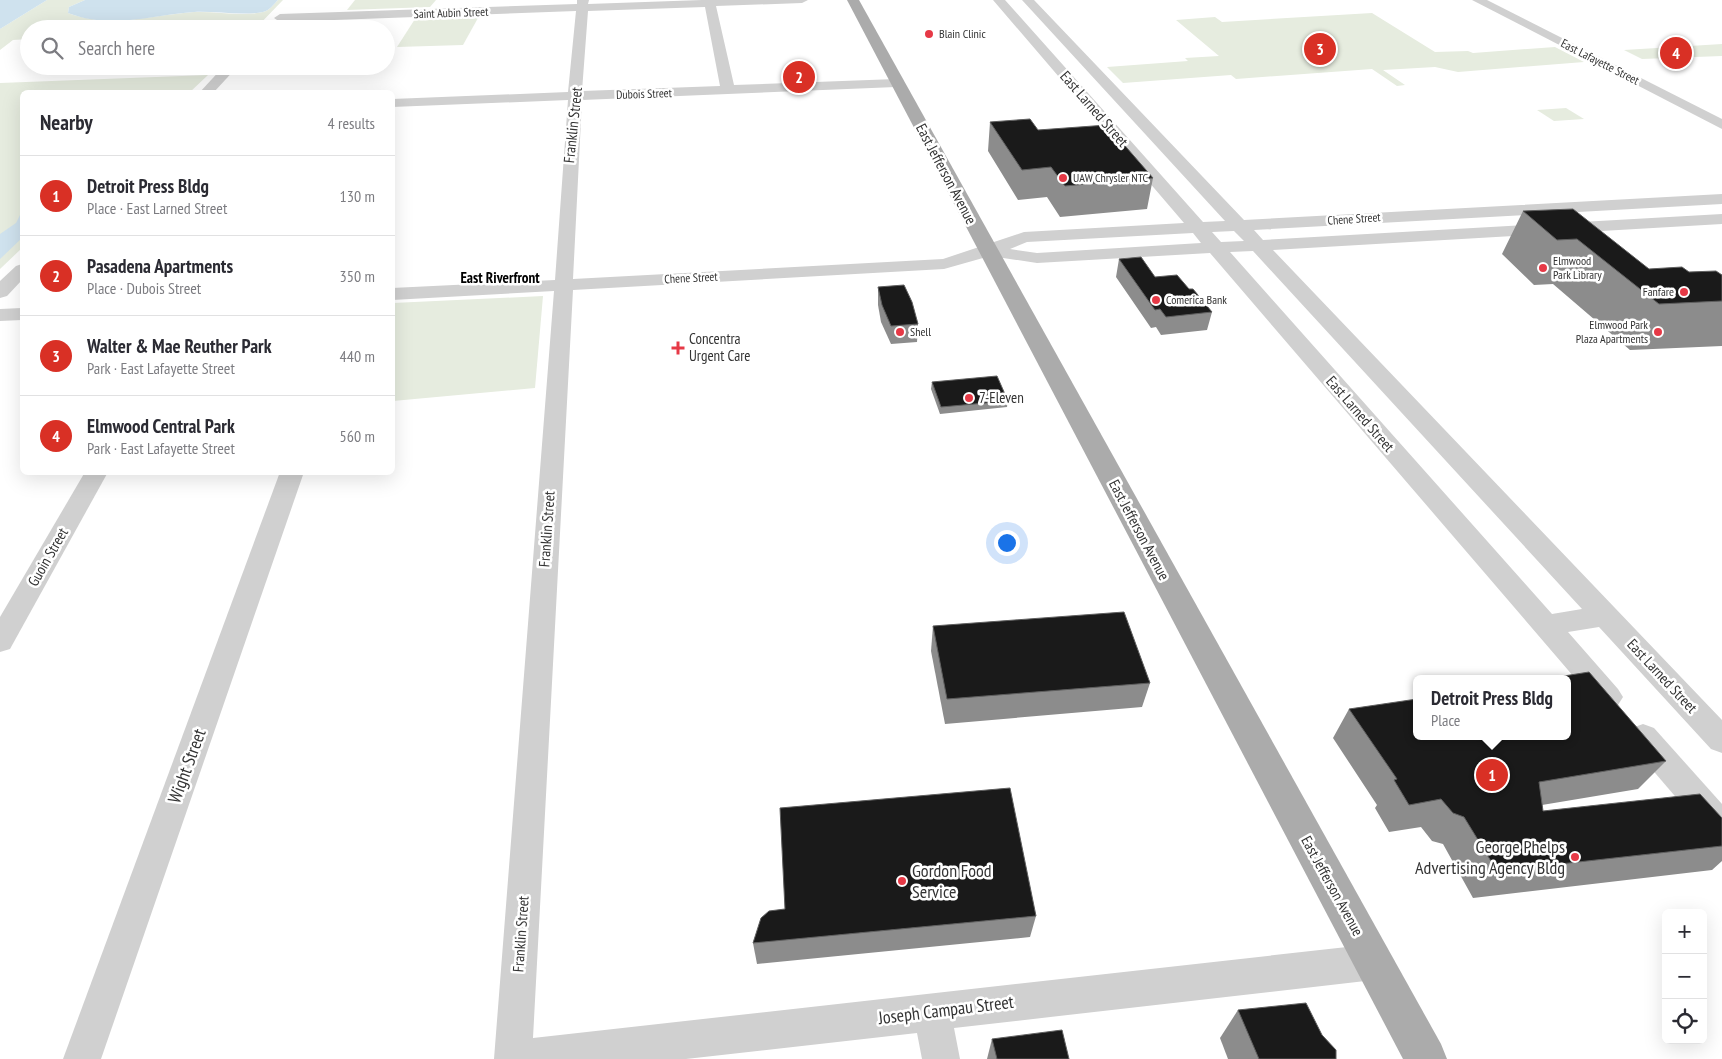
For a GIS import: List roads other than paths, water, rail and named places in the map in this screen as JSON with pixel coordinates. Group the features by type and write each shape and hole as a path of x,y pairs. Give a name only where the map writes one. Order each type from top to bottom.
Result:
{"main road":[{"name":"East Jefferson Avenue","path":"853,0 896,83 1426,1059"}],"street":[{"name":"Saint Aubin Street","path":"280,18 583,4 802,0"},
{"name":"East Larned Street","path":"999,0 1722,827"},
{"name":"East Larned Street","path":"1028,0 1722,740"},
{"name":"East Lafayette Street","path":"1478,0 1722,125"},
{"path":"1506,0 1532,13"},
{"path":"709,2 728,91"},
{"name":"Franklin Street","path":"513,1059 564,284 569,165 583,4"},
{"path":"280,18 292,6"},
{"path":"1032,38 1062,36"},
{"path":"1573,48 1600,46"},
{"path":"209,90 223,75"},
{"name":"Dubois Street","path":"395,103 896,83"},
{"name":"Chene Street","path":"395,294 944,264 989,252 1020,238 1053,235 1722,199"},
{"path":"1178,205 1203,209 1218,202"},
{"path":"1644,203 1673,222"},
{"path":"1458,212 1482,232"},
{"name":"Chene Street","path":"989,252 1037,258 1063,257 1722,219"},
{"path":"1288,223 1283,228 1283,234 1303,243"},
{"path":"1151,230 1170,240 1170,246 1163,251"},
{"path":"1053,235 1045,241 1044,247 1050,252 1063,257"},
{"path":"1234,269 1255,264 1278,267"},
{"path":"0,292 20,272"},
{"path":"0,315 20,314"},
{"name":"Guoin Street","path":"0,641 95,475"},
{"name":"Wight Street","path":"82,1059 291,475"},
{"path":"1545,625 1605,616"},
{"name":"Joseph Campau Street","path":"518,1059 1374,962"},
{"path":"931,1011 941,1059"}],"water":[{"path":"0,0 47,0 0,29"},
{"path":"85,0 278,0 263,12 194,12 131,20 84,18 68,13 69,7"},
{"path":"20,215 20,240 0,259 0,234 16,223"}],"place":[{"name":"Blain Clinic","path":"929,34"},
{"name":"Walter & Mae Reuther Park","path":"1320,49"},
{"name":"Elmwood Central Park","path":"1676,53"},
{"name":"Pasadena Apartments","path":"799,77"},
{"name":"UAW Chrysler NTC","path":"1063,178"},
{"name":"Elmwood Park Library","path":"1543,268"},
{"name":"Fanfare","path":"1684,292"},
{"name":"Comerica Bank","path":"1156,300"},
{"name":"Shell","path":"900,332"},
{"name":"Elmwood Park Plaza Apartments","path":"1658,332"},
{"name":"Concentra Urgent Care","path":"678,348"},
{"name":"7-Eleven","path":"969,398"},
{"name":"Detroit Press Bldg","path":"1492,775"},
{"name":"George Phelps Advertising Agency Bldg","path":"1575,857"},
{"name":"Gordon Food Service","path":"902,881"}],"district":[{"name":"East Riverfront","path":"500,278"}]}
